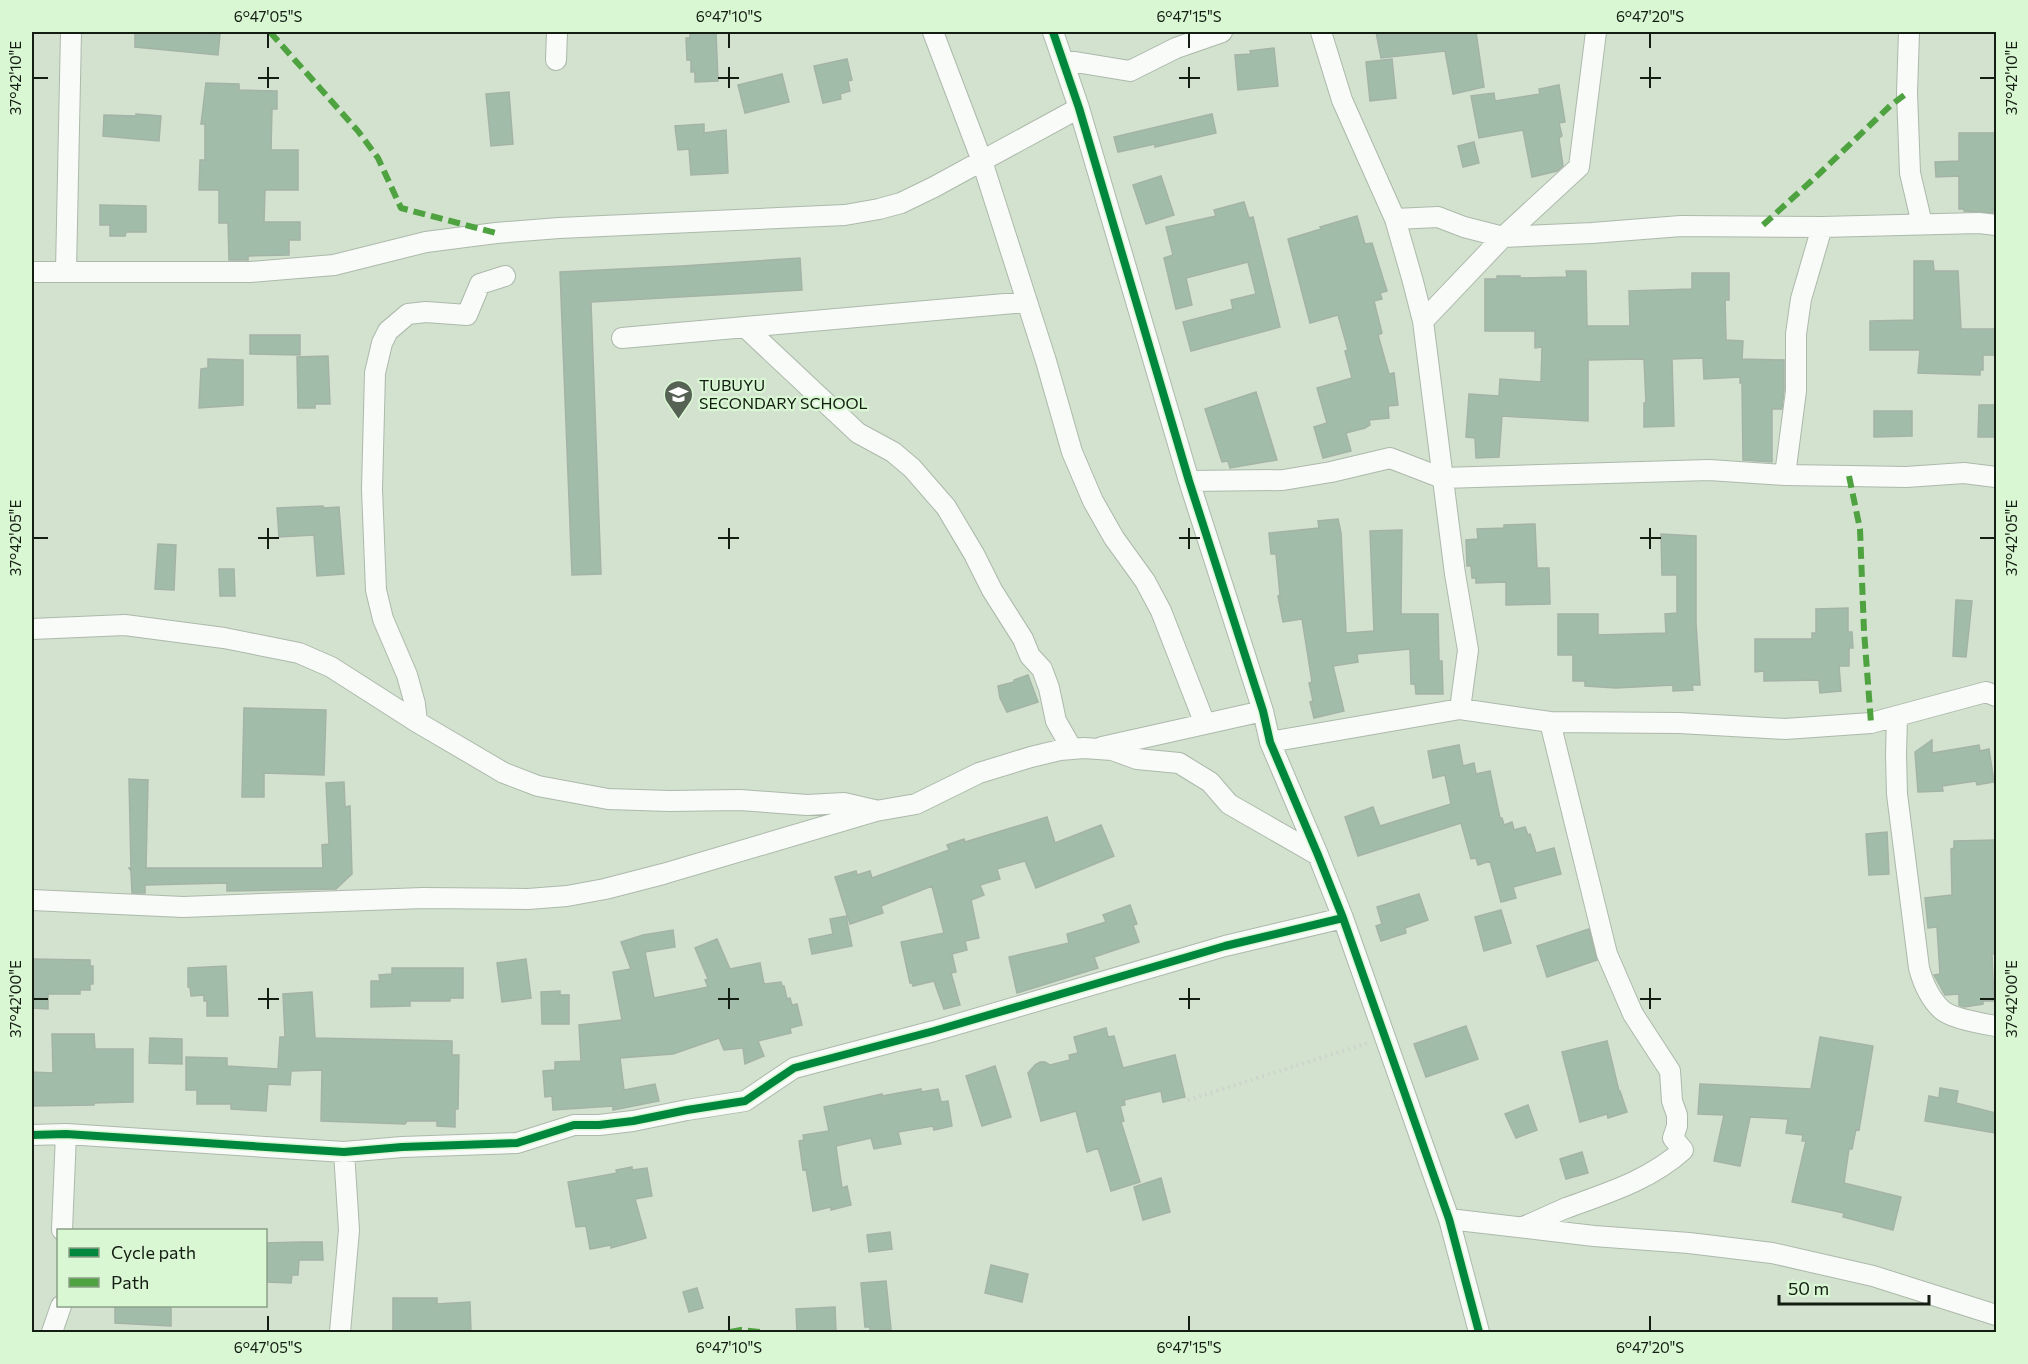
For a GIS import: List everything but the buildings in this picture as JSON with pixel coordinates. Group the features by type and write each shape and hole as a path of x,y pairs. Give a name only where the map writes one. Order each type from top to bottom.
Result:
{"street":[{"path":"66,271 71,32"},
{"path":"556,60 557,32"},
{"path":"933,32 982,161 1072,452 1092,501 1114,538 1145,581 1161,611 1205,724"},
{"path":"1053,32 1079,108 1189,481 1263,711 1270,742 1343,918 1449,1219 1479,1332"},
{"path":"1063,60 1130,71 1176,48 1222,32"},
{"path":"1321,32 1342,100 1395,219 1423,321 1455,574 1468,650 1460,709"},
{"path":"1423,321 1503,237 1579,167 1596,32"},
{"path":"1909,32 1907,93 1910,173 1922,224"},
{"path":"32,272 284,270 349,263 426,243 496,233 845,215 901,203 934,188 1079,108"},
{"path":"1395,219 1438,217 1464,227 1503,237 1681,226 1979,223 1996,225"},
{"path":"1785,475 1796,391 1796,334 1801,299 1822,226"},
{"path":"417,722 407,675 383,619 376,590 372,489 375,374 382,343 388,331 397,321 408,314 426,312 467,315 480,284 505,276"},
{"path":"622,338 1027,302"},
{"path":"745,327 858,433 892,452 912,468 946,507 992,590 1023,639 1030,656 1042,669 1049,688 1056,721 1072,749"},
{"path":"1189,481 1282,480 1331,472 1390,458 1442,478 1709,470 1785,475 1906,477 1964,473 1996,477"},
{"path":"32,629 125,625 224,638 299,653 331,666 417,722 504,773 538,786 608,799 740,800 807,805 844,803 876,811"},
{"path":"1270,742 1460,709 1550,722 1679,723 1785,729 1871,723 1986,692 1996,696"},
{"path":"1096,748 1263,711"},
{"path":"1898,716 1896,795 1923,984 1942,1010 1952,1015 1996,1026"},
{"path":"1523,1227 1564,1209 1618,1190 1660,1167 1683,1150 1673,1138 1677,1126 1677,1115 1672,1101 1670,1071 1634,1014 1607,954 1550,722"},
{"path":"32,900 183,907 423,898 528,899 567,896 663,874 876,811 916,804 979,773 1031,757 1072,749 1096,748 1112,750 1137,759 1179,763 1210,782 1230,804 1318,855"},
{"path":"32,1135 66,1134 344,1152 402,1147 517,1143 574,1125 633,1121 745,1101 794,1068 934,1031 1224,946 1343,918"},
{"path":"62,1229 66,1134"},
{"path":"340,1332 349,1230 344,1152"},
{"path":"1449,1219 1772,1253 1873,1276 1996,1315"},
{"path":"51,1332 60,1307"}],"path":[{"path":"1188,1100 1368,1043"}],"marked path":[{"path":"270,32 358,131 378,158 401,208 496,233"},
{"path":"1763,225 1891,105 1907,93"},
{"path":"1849,476 1860,529 1871,723"},
{"path":"730,1332 741,1330 760,1332"}],"cycle path":[{"path":"1053,32 1079,108 1189,481 1263,711 1270,742 1343,918 1449,1219 1479,1332"},
{"path":"32,1135 66,1134 344,1152 402,1147 517,1143 574,1125 633,1121 745,1101 794,1068 934,1031 1225,946 1343,918"}],"place":[{"name":"TUBUYU SECONDARY SCHOOL","path":"678,420"}]}
